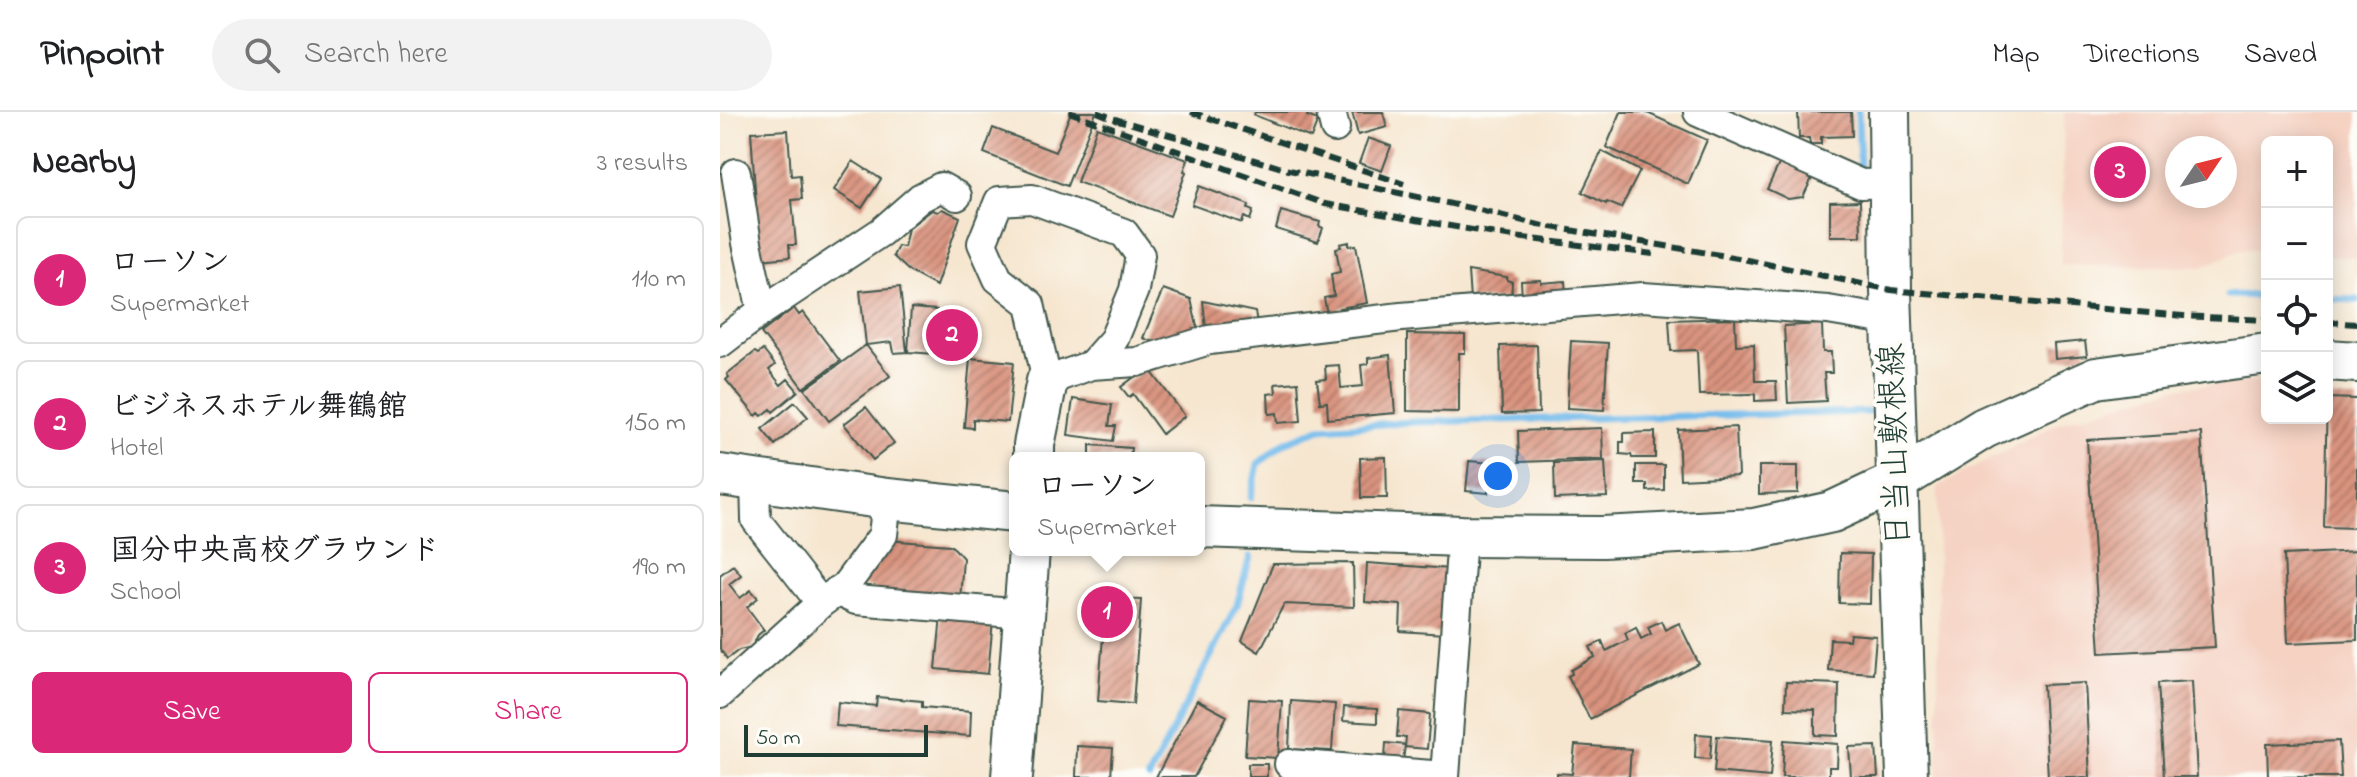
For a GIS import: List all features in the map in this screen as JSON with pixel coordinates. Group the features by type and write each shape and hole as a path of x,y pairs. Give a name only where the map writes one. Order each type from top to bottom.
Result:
{"street":[{"path":"1698,112 1861,184 1892,183"},
{"name":"日当山敷根線","path":"1889,112 1907,777"},
{"path":"736,173 762,311"},
{"path":"720,343 762,311 881,232 920,198 941,187 957,196"},
{"path":"1034,452 1047,381 1030,304 998,279 982,243 999,201 1032,199 1111,228 1124,233 1140,255 1134,290 1114,339 1091,365"},
{"path":"1047,381 1091,365 1137,362 1209,340 1401,317 1643,297 1828,310 1893,321"},
{"path":"1205,527 1462,536 1603,537 1754,529 1832,512 1898,481 1984,428 2096,378 2261,355"},
{"path":"2333,360 2357,362"},
{"path":"738,477 887,499 1009,511"},
{"path":"738,477 756,520 829,597 1024,614"},
{"path":"720,694 845,586 883,535 887,499"},
{"path":"1289,764 1445,776 1462,536"},
{"path":"1012,777 1029,556"}],"shaded area":[{"path":"2064,112 2357,112 2357,258 2333,256 2333,136 2261,136 2261,250 2243,249 2202,267 2061,265"},
{"path":"2261,381 2261,424 2333,424 2333,398 2357,399 2357,777 1938,777 1938,487 2058,423 2174,388"}],"building":[{"path":"1071,112 1096,112 1067,186 984,153 993,128 1055,152"},
{"path":"1255,112 1309,112 1307,116 1318,120 1311,138 1254,115"},
{"path":"1352,112 1383,112 1387,127 1358,135"},
{"path":"1621,112 1645,112 1707,140 1688,184 1606,147"},
{"path":"1798,112 1851,112 1852,136 1821,137 1821,144 1810,144 1809,138 1799,138"},
{"path":"1097,127 1188,160 1170,216 1077,182"},
{"path":"788,130 791,176 800,175 802,199 792,200 796,245 789,245 790,257 760,260 751,132"},
{"path":"1368,138 1391,146 1382,171 1359,163"},
{"path":"1602,151 1640,171 1621,208 1582,192"},
{"path":"1781,160 1813,176 1803,197 1788,199 1767,189"},
{"path":"853,161 881,179 862,208 834,190"},
{"path":"1199,186 1249,205 1248,209 1253,211 1250,220 1244,217 1242,223 1192,205"},
{"path":"1860,201 1861,236 1830,236 1830,202"},
{"path":"942,209 960,217 936,286 910,272 893,256 898,246 904,247 908,228 932,210 938,212"},
{"path":"1281,211 1320,222 1319,226 1323,228 1318,242 1276,229"},
{"path":"1349,242 1349,246 1356,245 1367,303 1339,308 1340,312 1327,314 1324,298 1334,296 1331,274 1340,272 1336,248"},
{"path":"1468,271 1507,277 1512,282 1511,299 1470,300"},
{"path":"1541,280 1541,283 1565,281 1566,296 1522,299 1521,281"},
{"path":"900,287 907,352 894,353 892,342 866,345 860,291"},
{"path":"1163,289 1191,299 1198,331 1158,344 1143,338"},
{"path":"1203,301 1255,312 1257,322 1206,329"},
{"path":"794,308 799,315 803,312 840,361 803,388 761,333"},
{"path":"911,308 937,310 936,322 977,325 975,354 908,352"},
{"path":"1735,318 1736,345 1754,344 1755,381 1776,381 1777,400 1755,401 1755,394 1699,395 1697,350 1671,351 1669,320"},
{"path":"1822,324 1823,352 1831,352 1832,373 1824,373 1826,401 1788,403 1784,326"},
{"path":"1407,334 1465,335 1465,353 1459,353 1459,412 1407,411"},
{"path":"1571,341 1608,343 1604,410 1567,408"},
{"path":"2085,341 2087,356 2055,359 2054,344"},
{"path":"866,345 890,376 829,421 805,389"},
{"path":"1537,345 1539,413 1502,414 1500,346"},
{"path":"763,350 775,365 769,370 781,385 788,379 798,391 773,412 771,409 762,416 759,413 756,416 726,380 729,377 727,374 755,352 758,354"},
{"path":"1390,355 1395,413 1328,419 1327,402 1320,403 1317,380 1326,379 1325,366 1339,365 1341,388 1363,386 1361,365 1368,364 1368,358"},
{"path":"970,358 1014,362 1008,422 973,419 973,428 964,427"},
{"path":"1148,367 1185,416 1162,434 1133,394 1129,397 1121,387"},
{"path":"1298,382 1301,421 1278,423 1277,413 1269,414 1268,394 1276,393 1275,384"},
{"path":"2333,398 2357,399 2357,528 2324,527 2326,424 2333,424"},
{"path":"1073,399 1112,405 1109,426 1116,426 1113,441 1068,435"},
{"path":"795,402 808,417 775,445 762,429"},
{"path":"866,407 894,443 873,460 844,424"},
{"path":"1736,427 1738,476 1680,479 1678,430"},
{"path":"1602,428 1603,459 1519,462 1518,431"},
{"path":"1655,432 1655,458 1632,458 1631,455 1620,454 1624,433"},
{"path":"2201,433 2215,647 2100,653 2087,440"},
{"path":"1090,445 1131,448 1131,452 1090,452"},
{"path":"1386,457 1387,498 1361,498 1360,458"},
{"path":"1469,461 1491,463 1488,493 1466,491"},
{"path":"1605,461 1607,497 1555,499 1554,463"},
{"path":"1636,465 1664,465 1664,490 1647,491 1647,484 1636,484"},
{"path":"1759,466 1798,466 1798,493 1759,494"},
{"path":"886,540 950,545 955,549 963,558 960,601 877,594 872,587 858,585 868,569 876,569 878,551"},
{"path":"2357,551 2357,640 2288,643 2284,555"},
{"path":"1840,553 1871,554 1870,604 1839,603"},
{"path":"1353,563 1354,607 1284,604 1259,652 1242,641 1273,564"},
{"path":"1367,563 1450,569 1445,634 1400,631 1401,605 1365,602"},
{"path":"733,565 741,575 729,584 740,598 751,590 758,598 747,607 764,630 752,647 739,650 727,659 720,649 720,575"},
{"path":"1106,598 1141,600 1133,704 1098,701"},
{"path":"941,615 993,620 988,674 936,669"},
{"path":"1661,621 1665,630 1679,623 1699,664 1590,719 1568,676 1572,674 1571,670 1595,657 1590,647 1602,641 1606,651 1628,640 1625,633 1636,627 1641,639 1651,634 1648,627"},
{"path":"1850,634 1876,636 1873,673 1828,670 1830,639 1849,640"},
{"path":"2192,681 2197,777 2164,777 2158,683"},
{"path":"1786,682 1839,684 1838,736 1815,735 1815,710 1785,709"},
{"path":"2085,683 2090,777 2048,777 2043,685"},
{"path":"877,697 922,701 922,707 971,711 970,736 836,726 838,702 876,706"},
{"path":"1249,699 1282,701 1278,758 1245,756"},
{"path":"1197,700 1227,716 1194,777 1156,777"},
{"path":"1291,701 1335,704 1332,751 1289,749"},
{"path":"1344,707 1377,709 1377,723 1343,721"},
{"path":"1399,711 1430,714 1427,749 1405,747 1406,737 1397,737"},
{"path":"1696,734 1712,735 1710,759 1695,758"},
{"path":"1717,736 1773,740 1770,777 1714,772"},
{"path":"1784,740 1838,744 1837,767 1829,767 1829,777 1782,777"},
{"path":"2339,741 2341,777 2268,777 2267,744"},
{"path":"1386,743 1405,745 1403,761 1385,759"},
{"path":"1575,745 1631,749 1629,777 1557,777 1557,773 1572,774"},
{"path":"1077,746 1113,748 1111,777 1076,777"},
{"path":"1876,746 1878,777 1851,777 1849,747"},
{"path":"1248,764 1267,764 1267,777 1248,777"}],"waterway":[{"path":"1858,112 1860,169"},
{"path":"2228,295 2261,296"},
{"path":"2333,299 2357,300"},
{"path":"1251,497 1258,464 1284,443 1320,428 1412,422 1868,412"},
{"path":"1149,777 1237,605 1250,557"}],"railway":[{"path":"1069,112 1325,204 1507,236 1653,254"},
{"path":"1097,112 1289,170 1539,225 1738,258 1891,290 2183,316 2261,320"},
{"path":"1191,112 1404,184"},
{"path":"2333,322 2357,324"}],"place":[{"name":"国分中央高校グラウンド","path":"2120,172"},
{"name":"ビジネスホテル舞鶴館","path":"952,335"},
{"name":"ローソン","path":"1107,612"}]}
